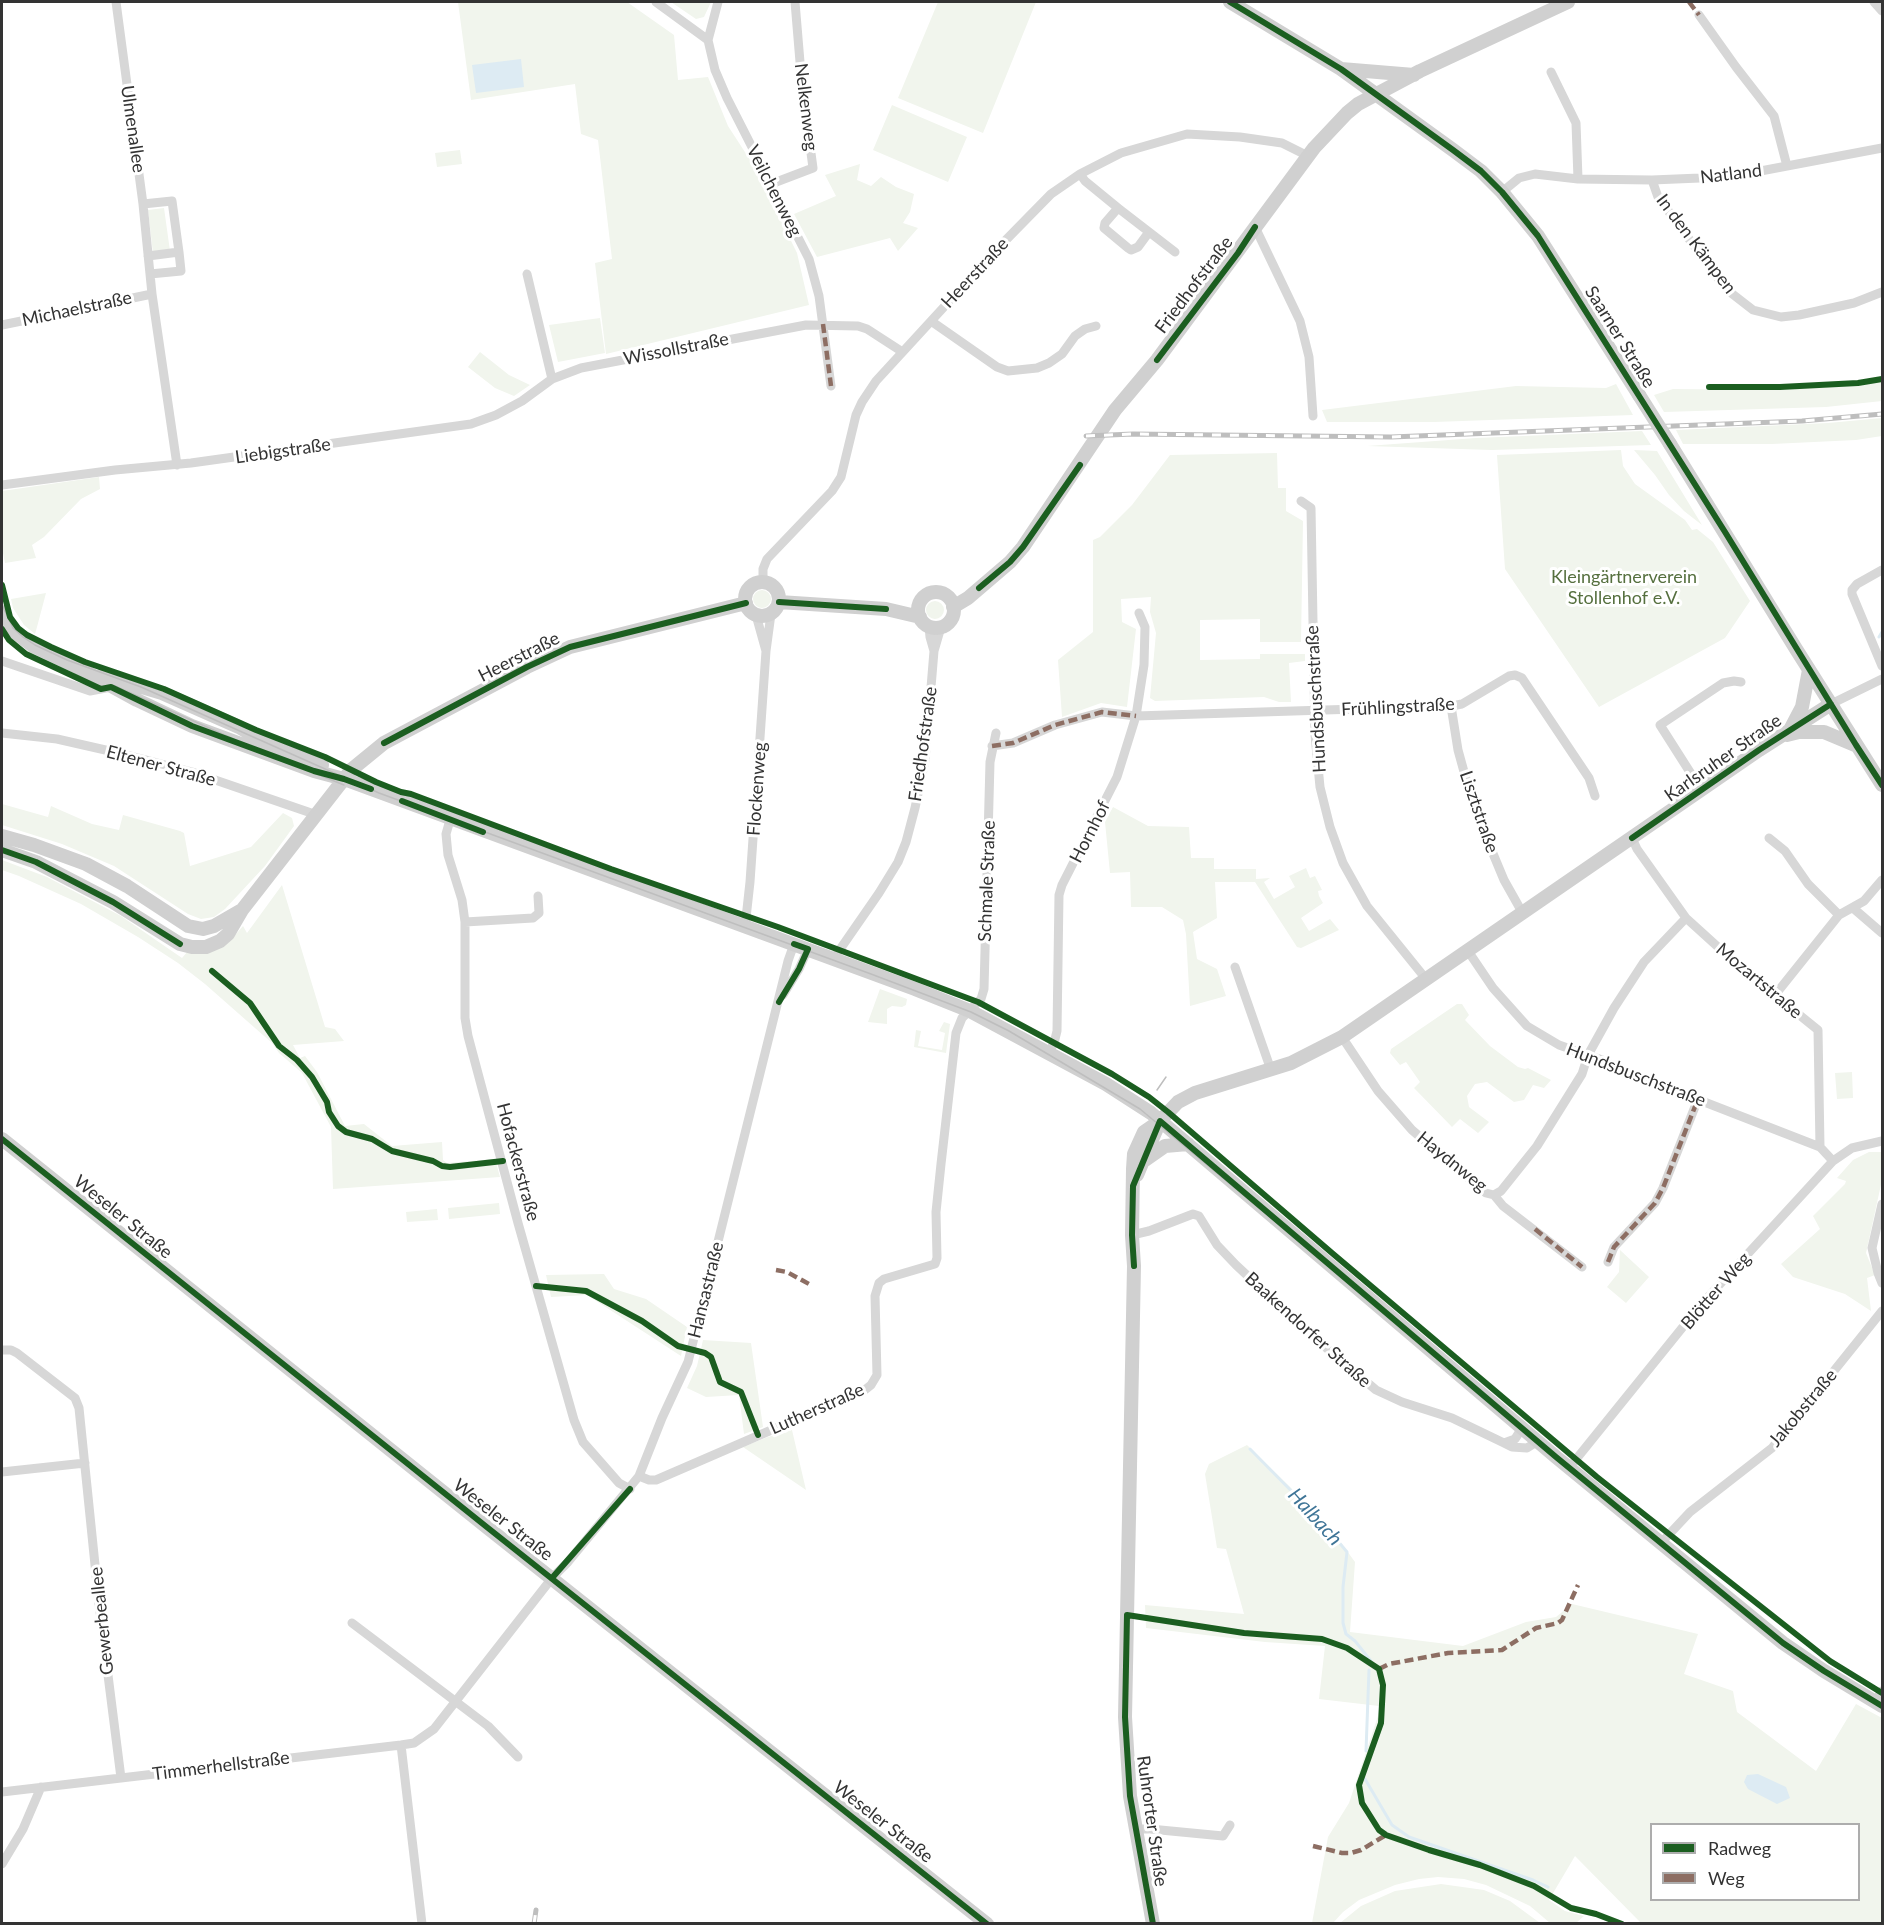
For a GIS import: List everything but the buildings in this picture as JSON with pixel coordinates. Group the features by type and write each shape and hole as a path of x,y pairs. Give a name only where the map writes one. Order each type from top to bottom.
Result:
{"main road":[{"name":"Saarner Straße","path":"1230,2 1341,69 1481,171 1502,192 1538,236 1882,785"},
{"name":"Friedhofstraße","path":"950,601 952,617 949,622 930,623 918,612 921,601 932,593 950,601 979,588 1010,562 1023,547 1115,410 1164,351 1308,156 1347,113 1358,104 1414,75 1568,2"},
{"path":"1341,69 1414,75"},
{"path":"763,582 775,588 775,608"},
{"name":"Heerstraße","path":"2,850 36,862 113,902 186,946 206,947 220,941 233,928 242,910 344,779 362,760 384,743 527,667 570,647 746,603 749,588 763,582"},
{"path":"746,603 756,615 766,616 775,608 886,609 921,601"},
{"path":"886,609 930,623"},
{"path":"2,612 6,621 22,639 111,687 192,726 314,771 344,779 834,958 970,1011 1106,1084 1160,1121 1188,1144 1569,1468 1783,1642 1824,1671 1880,1699"},
{"path":"77,667 162,693 238,727 261,740 322,765 344,779"},
{"path":"1784,734 1802,707 1809,669"},
{"name":"Karlsruher Straße","path":"1160,1121 1178,1102 1203,1090 1271,1070 1310,1055 1342,1037 1522,912 1831,704"},
{"path":"1784,734 1824,732 1856,745"},
{"path":"2,836 86,864 127,886 188,926 203,928 214,926 242,910"},
{"name":"Ruhrorter Straße","path":"1133,1186 1160,1121"},
{"name":"Ruhrorter Straße","path":"1153,1923 1130,1796 1125,1717 1134,1266 1132,1169 1134,1154 1144,1132 1160,1121"},
{"name":"Weseler Straße","path":"2,1139 987,1923"},
{"path":"1142,1164 1165,1146 1188,1144"}],"street":[{"name":"Ulmenallee","path":"116,2 143,204 152,294 177,465"},
{"path":"656,2 708,40"},
{"name":"Veilchenweg","path":"718,2 708,40 715,70 809,259 819,296 831,386"},
{"name":"Nelkenweg","path":"771,184 813,168 802,86 795,2"},
{"path":"1874,2 1882,11"},
{"path":"1699,15 1774,116 1787,166"},
{"path":"1551,72 1575,123 1578,178"},
{"name":"Heerstraße","path":"763,582 763,569 767,559 832,491 841,477 856,415 876,381 901,351 1051,194 1080,174 1120,153 1187,134 1240,137 1282,143 1308,156"},
{"name":"Natland","path":"1502,192 1526,175 1652,180 1710,177 1750,173 1882,148"},
{"path":"1080,174 1085,181 1175,252"},
{"name":"In den Kämpen","path":"1652,180 1658,197 1726,289 1753,310 1781,317 1799,315 1854,303 1882,292"},
{"path":"143,204 172,201 181,271 150,274"},
{"path":"1118,208 1105,223 1104,228 1128,248 1131,250 1138,248 1149,232"},
{"path":"1255,227 1300,321 1309,357 1313,416"},
{"path":"148,256 179,252"},
{"path":"527,274 552,379"},
{"name":"Michaelstraße","path":"2,325 152,294"},
{"path":"931,321 997,367 1008,371 1037,368 1049,363 1062,354 1076,336 1096,326"},
{"name":"Wissollstraße","path":"552,379 581,368 756,333 823,324 858,326 867,329 901,351"},
{"name":"Liebigstraße","path":"2,485 115,470 177,465 471,424 496,415 522,401 552,379"},
{"name":"Hundsbuschstraße","path":"1301,501 1311,508 1314,711 1320,787 1337,849 1367,906 1426,979"},
{"path":"1882,570 1857,584 1852,594 1882,666"},
{"name":"Flockenweg","path":"745,927 766,651 775,608"},
{"name":"Hornhof","path":"1049,1052 1058,1030 1059,895 1117,777 1136,716 1144,665 1145,627 1139,614"},
{"name":"Flockenweg","path":"756,615 766,651"},
{"name":"Friedhofstraße","path":"834,958 884,885 898,862 906,842 925,760 934,651 930,623"},
{"path":"2,661 90,691 111,687"},
{"name":"Frühlingstraße","path":"1136,716 1451,706 1475,697 1509,676 1515,675 1522,678 1589,778 1595,796"},
{"name":"Karlsruher Straße","path":"1831,704 1882,679"},
{"path":"1702,791 1660,725 1723,683 1741,682"},
{"name":"Lisztstraße","path":"1451,706 1458,750 1474,808 1504,880 1522,912"},
{"path":"992,746 1013,743 1055,725 1102,712 1136,716"},
{"name":"Eltener Straße","path":"2,733 57,739 123,754 192,772 317,815"},
{"name":"Schmale Straße","path":"970,1011 981,999 984,989 992,746 996,733"},
{"name":"Hofackerstraße","path":"450,819 446,834 448,855 462,900 465,922 465,1018 468,1036 574,1420 583,1442 619,1483 630,1490"},
{"name":"Mozartstraße","path":"1632,838 1637,849 1686,918 1818,1030 1820,1147"},
{"path":"1769,838 1785,851 1808,884 1839,915"},
{"path":"1775,995 1839,915 1870,895 1882,880"},
{"path":"465,922 533,918 539,913 538,896"},
{"path":"1853,908 1882,933"},
{"path":"1494,1195 1501,1191 1537,1146 1582,1074 1588,1055 1614,1008 1644,962 1686,918"},
{"name":"Hansastraße","path":"552,1578 630,1490 639,1476 688,1362 794,944"},
{"name":"Hansastraße","path":"779,1002 808,949"},
{"name":"Hundsbuschstraße","path":"1468,951 1493,988 1527,1026 1559,1045 1820,1147 1833,1161"},
{"path":"1235,967 1271,1070"},
{"name":"Lutherstraße","path":"639,1476 656,1480 871,1385 877,1375 876,1290 884,1279 930,1267 935,1264 937,1258 936,1212 956,1033 962,1018 970,1011"},
{"name":"Haydnweg","path":"1342,1037 1378,1091 1412,1130 1486,1193 1494,1195 1503,1206 1582,1268"},
{"path":"1608,1262 1614,1247 1655,1203 1698,1099"},
{"name":"Blötter Weg","path":"1569,1468 1699,1307 1833,1161 1852,1148 1882,1141"},
{"path":"1882,1204 1872,1248 1882,1283"},
{"name":"Baakendorfer Straße","path":"1132,1235 1193,1214 1198,1216 1217,1245 1236,1265 1310,1334 1376,1390 1402,1402 1452,1418 1512,1447 1527,1448 1538,1441"},
{"name":"Jakobstraße","path":"1661,1543 1690,1512 1772,1448 1882,1311"},
{"name":"Gewerbeallee","path":"2,1350 17,1353 75,1398 79,1408 120,1778"},
{"path":"1504,1443 1515,1439 1522,1428"},
{"path":"2,1472 85,1463"},
{"name":"Timmerhellstraße","path":"2,1792 414,1743 434,1728 456,1702 552,1578"},
{"path":"352,1623 488,1726 518,1758"},
{"path":"401,1746 422,1923"},
{"path":"2,1864 23,1829 41,1787"},
{"path":"1135,1829 1223,1836 1230,1825"}],"green space":[{"path":"458,2 627,2 674,35 678,80 708,77 728,126 754,166 797,253 809,305 606,354 595,263 612,259 598,140 581,134 575,84 471,100"},
{"path":"671,2 711,2 704,17 696,19"},
{"path":"938,2 1036,2 983,133 898,98"},
{"path":"892,105 967,137 948,182 873,150"},
{"path":"460,150 462,164 437,167 435,153"},
{"path":"860,164 857,180 871,186 881,177 896,187 914,194 910,212 903,223 918,228 898,251 890,238 817,257 794,214 836,196 825,175"},
{"path":"164,208 170,251 153,253 148,210"},
{"path":"600,318 605,353 558,362 549,325"},
{"path":"480,352 509,375 530,385 514,396 495,388 468,367"},
{"path":"1882,381 1882,401 1826,407 1664,412 1654,395 1673,389 1780,390 1858,385"},
{"path":"1616,384 1633,415 1434,422 1327,422 1322,410 1516,386 1606,388"},
{"path":"1882,418 1882,436 1856,440 1772,444 1683,444 1676,430 1828,423"},
{"path":"1642,431 1651,445 1492,450 1367,446 1476,438"},
{"name":"Kleingärtnerverein Stollenhof e.V.","path":"1621,450 1623,466 1635,484 1685,520 1692,530 1697,529 1713,542 1750,601 1725,638 1599,707 1505,569 1497,455"},
{"path":"1634,450 1657,451 1702,525 1669,495"},
{"path":"1277,453 1278,488 1286,488 1286,511 1303,521 1301,642 1260,642 1260,619 1200,620 1200,660 1260,659 1260,654 1305,654 1305,661 1289,663 1291,702 1279,702 1264,697 1155,701 1150,698 1156,633 1150,612 1151,597 1121,599 1122,622 1136,629 1127,707 1101,703 1062,717 1058,660 1093,632 1093,540 1100,537 1132,505 1170,455"},
{"path":"99,477 100,489 81,499 44,537 32,545 36,558 5,563 2,548 2,491"},
{"path":"762,590 768,593 771,599 768,605 762,608 756,605 753,599 756,593"},
{"path":"46,593 35,634 24,625 13,608 11,599"},
{"path":"935,601 941,604 944,610 941,616 935,619 929,616 926,610 929,604"},
{"path":"2,804 48,817 51,806 92,824 119,830 123,815 180,831 184,833 190,866 251,847 283,813 292,818 294,826 265,866 225,909 214,917 201,919 188,914 114,866 62,844 2,825"},
{"path":"1113,807 1148,826 1189,827 1191,858 1214,858 1214,869 1256,869 1256,879 1270,878 1264,882 1274,899 1295,887 1289,876 1306,868 1310,878 1315,876 1322,890 1318,891 1323,903 1301,918 1309,931 1330,919 1339,930 1301,948 1297,947 1255,882 1215,882 1217,918 1193,932 1197,959 1217,969 1226,996 1190,1006 1186,934 1183,920 1162,907 1131,907 1130,872 1110,873 1105,822"},
{"path":"2,860 47,877 121,916 182,958 188,951 214,950 229,942 243,926 247,933 282,885 325,1027 335,1029 344,1041 293,1045 300,1058 305,1056 317,1072 345,1126 364,1124 392,1146 442,1142 443,1160 447,1163 495,1159 500,1177 333,1189 331,1127 302,1073 279,1053 272,1043 178,963 81,904 2,870"},
{"path":"880,989 907,999 906,1005 902,1007 892,1006 887,1009 887,1024 868,1022"},
{"path":"1457,1004 1462,1004 1469,1015 1465,1020 1490,1046 1518,1067 1528,1068 1551,1080 1544,1088 1533,1085 1524,1100 1514,1102 1487,1082 1475,1084 1467,1096 1469,1107 1489,1122 1478,1133 1460,1119 1452,1127 1414,1088 1420,1082 1406,1062 1400,1065 1390,1053 1391,1049"},
{"path":"944,1022 950,1024 946,1053 914,1047 916,1030 921,1031 918,1046 942,1050 945,1033 939,1031"},
{"path":"1852,1072 1853,1098 1837,1099 1835,1073"},
{"path":"1869,1152 1882,1152 1882,1180 1866,1253 1875,1275 1867,1278 1871,1311 1845,1294 1793,1277 1781,1264 1820,1229 1813,1216 1845,1184 1846,1181 1837,1178 1853,1160"},
{"path":"499,1203 500,1214 449,1219 448,1208"},
{"path":"437,1209 438,1220 407,1222 406,1212"},
{"path":"1620,1250 1649,1277 1626,1303 1607,1287 1619,1272"},
{"path":"604,1274 614,1289 646,1299 687,1327 681,1356 587,1295 551,1297 546,1275"},
{"path":"703,1340 751,1343 763,1427 744,1434 739,1395 706,1397 687,1388 697,1366"},
{"path":"792,1430 806,1490 743,1447"},
{"path":"1247,1445 1326,1522 1355,1562 1350,1632 1463,1646 1526,1622 1556,1617 1572,1604 1698,1634 1684,1674 1733,1691 1737,1712 1816,1771 1856,1704 1882,1718 1882,1923 1641,1923 1575,1856 1549,1900 1565,1911 1584,1916 1576,1923 1550,1923 1530,1906 1486,1885 1464,1879 1438,1877 1395,1885 1359,1900 1333,1923 1312,1923 1328,1837 1349,1803 1378,1716 1379,1706 1319,1699 1325,1646 1265,1642 1146,1628 1145,1605 1244,1614 1226,1549 1217,1548 1205,1474 1209,1464"},
{"path":"1441,1884 1484,1890 1510,1901 1540,1923 1340,1923 1361,1906 1395,1891"}],"shaded area":[{"path":"521,59 524,87 476,93 472,65"},
{"path":"1758,1774 1786,1787 1790,1798 1777,1804 1748,1789 1744,1782 1747,1775"}],"waterway":[{"name":"Halbach","path":"1879,637 1882,632"},
{"name":"Halbach","path":"1250,1449 1322,1522 1347,1552 1343,1587 1343,1623 1346,1634 1355,1641 1371,1661"},
{"name":"Halbach","path":"1366,1751 1369,1670"},
{"name":"Halbach","path":"1365,1779 1392,1825 1409,1837 1548,1887"}],"tram line":[{"path":"2,605 13,628 35,645 67,660 141,687 379,793 871,974 971,1012 1009,1031 1140,1109 1745,1613 1824,1672 1882,1707"},
{"path":"115,686 265,753 344,785"},
{"path":"1157,1090 1166,1077"}],"railway":[{"path":"1086,436 1133,434 1391,437 1802,421 1882,414"},
{"path":"534,1924 536,1910"}],"marked path":[{"path":"1689,2 1699,15"},
{"path":"823,324 831,386"},
{"path":"992,746 1013,743 1055,725 1102,712 1136,716"},
{"path":"1608,1262 1614,1247 1655,1203 1698,1099"},
{"path":"1535,1229 1582,1267"},
{"path":"776,1270 787,1272 809,1284"},
{"path":"1379,1669 1389,1664 1448,1653 1502,1650 1536,1628 1562,1620 1578,1585"},
{"path":"1313,1846 1351,1853 1361,1850 1386,1835"}],"cycle path":[{"path":"1230,2 1341,69 1481,171 1502,192 1538,236 1882,785"},
{"path":"1157,360 1255,227"},
{"path":"1709,387 1780,387 1858,383 1882,379"},
{"path":"979,588 1010,562 1023,547 1080,465"},
{"path":"2,585 10,617 18,628 27,635 85,662 164,689 256,730 325,757 401,792 778,927 978,1002 1112,1074 1168,1112 1597,1477 1830,1661 1882,1693"},
{"path":"779,602 886,609"},
{"path":"384,743 527,667 570,647 746,603"},
{"path":"2,629 9,640 26,654 101,689 111,687 192,726 314,771 371,789"},
{"path":"1632,838 1759,750 1831,704"},
{"path":"402,801 483,832"},
{"path":"2,850 36,862 113,902 180,944"},
{"path":"779,1002 808,949 794,944"},
{"path":"212,971 250,1003 279,1046 297,1060 312,1077 327,1102 329,1112 338,1126 346,1132 372,1139 392,1151 433,1161 442,1166 503,1161"},
{"path":"1134,1266 1133,1186 1160,1121 1556,1457 1783,1643 1882,1706"},
{"path":"2,1139 987,1924"},
{"path":"536,1286 586,1291 642,1321 678,1346 705,1353 711,1357 720,1382 741,1392 758,1435"},
{"path":"552,1578 630,1489"},
{"path":"1153,1924 1130,1796 1125,1717 1127,1615 1244,1633 1322,1639 1347,1648 1379,1669 1383,1685 1381,1723 1359,1785 1362,1803 1379,1830 1386,1835 1429,1850 1480,1865 1534,1886 1571,1908 1622,1924"}]}
